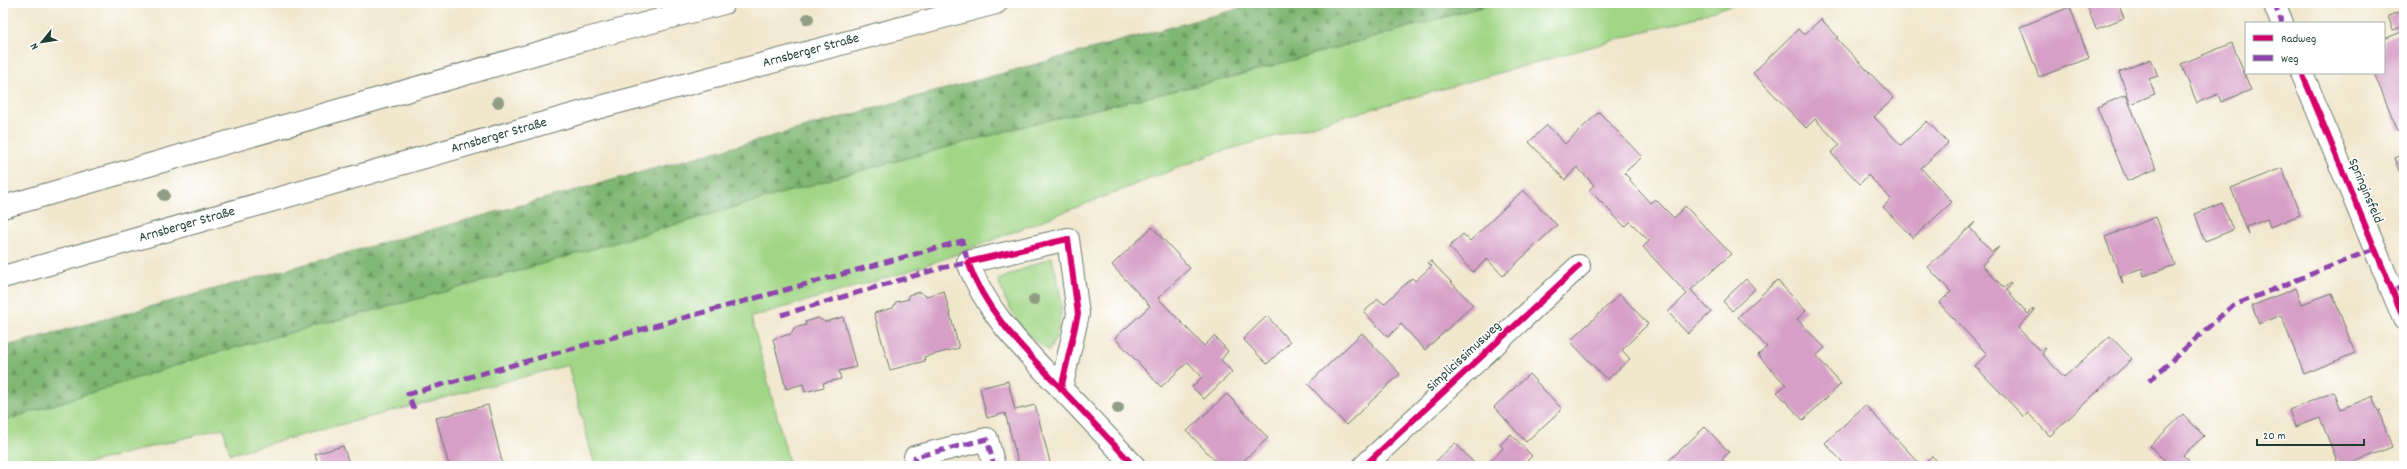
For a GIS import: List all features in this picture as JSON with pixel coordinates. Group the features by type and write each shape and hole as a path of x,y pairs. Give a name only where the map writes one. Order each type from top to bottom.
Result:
{"main road":[{"path":"3,207 583,40 724,3"},
{"name":"Arnsberger Straße","path":"3,277 604,106 996,3"},
{"path":"2274,3 2282,22"},
{"name":"Springinsfeld","path":"2302,74 2399,289 2404,319"},
{"path":"1061,389 1078,314 1068,239 968,262 976,284 1005,329 1061,389 1134,466"},
{"name":"Simplicissimusweg","path":"1364,466 1579,266"},
{"path":"917,466 915,457 987,439 994,466"}],"green space":[{"path":"1259,3 1495,3 1221,80 1036,123 848,174 473,284 211,354 3,421 3,347"},
{"path":"1495,3 1737,3 1690,19 1216,153 949,257 903,273 751,317 790,466 595,466 568,365 230,454 223,428 77,466 3,466 3,421 211,354 473,284 848,174 1036,123 1221,80"},
{"path":"1052,257 1060,294 1061,316 1059,327 1049,351 1025,333 1006,301 998,280"}],"building":[{"path":"2086,3 2118,3 2124,18 2096,29"},
{"path":"2070,7 2089,58 2039,77 2020,27"},
{"path":"2404,10 2404,26 2393,30 2388,16"},
{"path":"1821,19 1838,37 1836,38 1894,98 1874,117 1901,145 1927,121 1948,143 1921,168 1952,202 1913,238 1883,207 1891,199 1868,175 1860,184 1831,153 1840,145 1815,119 1806,128 1753,73 1798,29 1804,35"},
{"path":"2404,31 2404,129 2398,131 2374,74 2385,74 2385,39"},
{"path":"2232,43 2251,90 2221,102 2218,94 2197,103 2181,64"},
{"path":"2151,59 2158,76 2149,79 2155,94 2131,104 2119,72"},
{"path":"2126,95 2156,169 2127,181 2097,107"},
{"path":"1599,112 1642,157 1624,173 1650,203 1655,199 1674,218 1685,206 1731,254 1691,290 1711,312 1688,334 1668,312 1687,294 1643,247 1649,241 1630,222 1625,227 1589,190 1594,185 1577,167 1565,180 1529,142 1547,125 1565,144"},
{"path":"2404,154 2404,181 2395,158"},
{"path":"2282,168 2300,215 2270,227 2267,219 2247,227 2249,235 2231,188"},
{"path":"1523,190 1557,225 1503,276 1487,259 1473,272 1449,247 1463,234 1470,241"},
{"path":"2222,203 2233,230 2205,241 2195,214"},
{"path":"2156,217 2175,265 2144,276 2142,268 2121,276 2123,284 2105,237"},
{"path":"1975,222 1970,228 1992,252 1999,247 1982,265 2004,288 2010,283 2011,284 2007,290 2028,314 2033,309 2035,310 2018,328 2040,351 2046,348 2042,354 2064,377 2110,336 2132,359 2050,436 2028,413 2024,417 1975,366 1987,354 1939,303 1951,292 1928,267"},
{"path":"1152,227 1190,268 1158,298 1204,346 1214,336 1228,351 1221,360 1232,372 1204,399 1192,387 1202,377 1188,362 1161,387 1115,338 1150,306 1112,265"},
{"path":"1431,261 1473,305 1425,350 1401,324 1388,337 1364,312 1378,299 1384,304 1412,278 1415,281 1432,266 1428,263"},
{"path":"1746,279 1755,289 1732,311 1723,301"},
{"path":"1777,280 1806,311 1797,319 1825,348 1816,356 1841,384 1803,420 1777,392 1786,385 1758,355 1767,347 1738,317"},
{"path":"2296,288 2302,304 2332,293 2355,353 2304,374 2281,315 2259,324 2252,306"},
{"path":"944,291 959,348 924,357 925,361 890,370 874,313 893,308 896,302 909,299 908,295 920,292 926,296"},
{"path":"1620,294 1648,324 1622,350 1630,359 1607,380 1570,341"},
{"path":"1267,316 1290,342 1267,364 1243,339"},
{"path":"843,317 856,367 839,371 841,379 823,383 824,387 805,392 803,384 786,389 773,339 791,334 794,328 806,325 805,322 818,318 825,322"},
{"path":"1362,333 1400,374 1346,425 1308,384"},
{"path":"1529,374 1562,409 1526,442 1494,407"},
{"path":"1008,381 1015,410 1035,405 1051,466 1019,466 1005,413 987,418 980,388"},
{"path":"2334,392 2341,409 2374,396 2373,398 2378,411 2381,411 2379,412 2392,447 2344,466 2339,466 2320,418 2295,427 2289,410"},
{"path":"1227,394 1268,438 1238,466 1220,466 1187,431"},
{"path":"488,405 503,466 449,466 436,418"},
{"path":"1865,405 1922,466 1846,466 1825,443"},
{"path":"2183,414 2204,436 2183,455 2193,466 2159,466 2165,461 2150,446"},
{"path":"1705,427 1729,452 1722,459 1728,466 1663,466"},
{"path":"1511,434 1532,456 1522,466 1486,466 1503,448 1500,445"},
{"path":"1455,443 1477,466 1431,466"},
{"path":"343,446 350,466 318,466 315,454"},
{"path":"1932,456 1942,466 1922,466"}],"marked path":[{"path":"2274,3 2282,22"},
{"path":"414,409 408,394 962,241 968,262"},
{"path":"2149,381 2232,306 2376,248"},
{"path":"781,315 941,268 971,262"},
{"path":"2393,291 2404,286"},
{"path":"917,466 915,457 987,439 994,466"}],"cycle path":[{"path":"2302,74 2404,319"},
{"path":"1061,389 1078,314 1068,239 968,262 984,296 1004,326 1040,367 1134,466"},
{"path":"1364,466 1579,266"}]}
